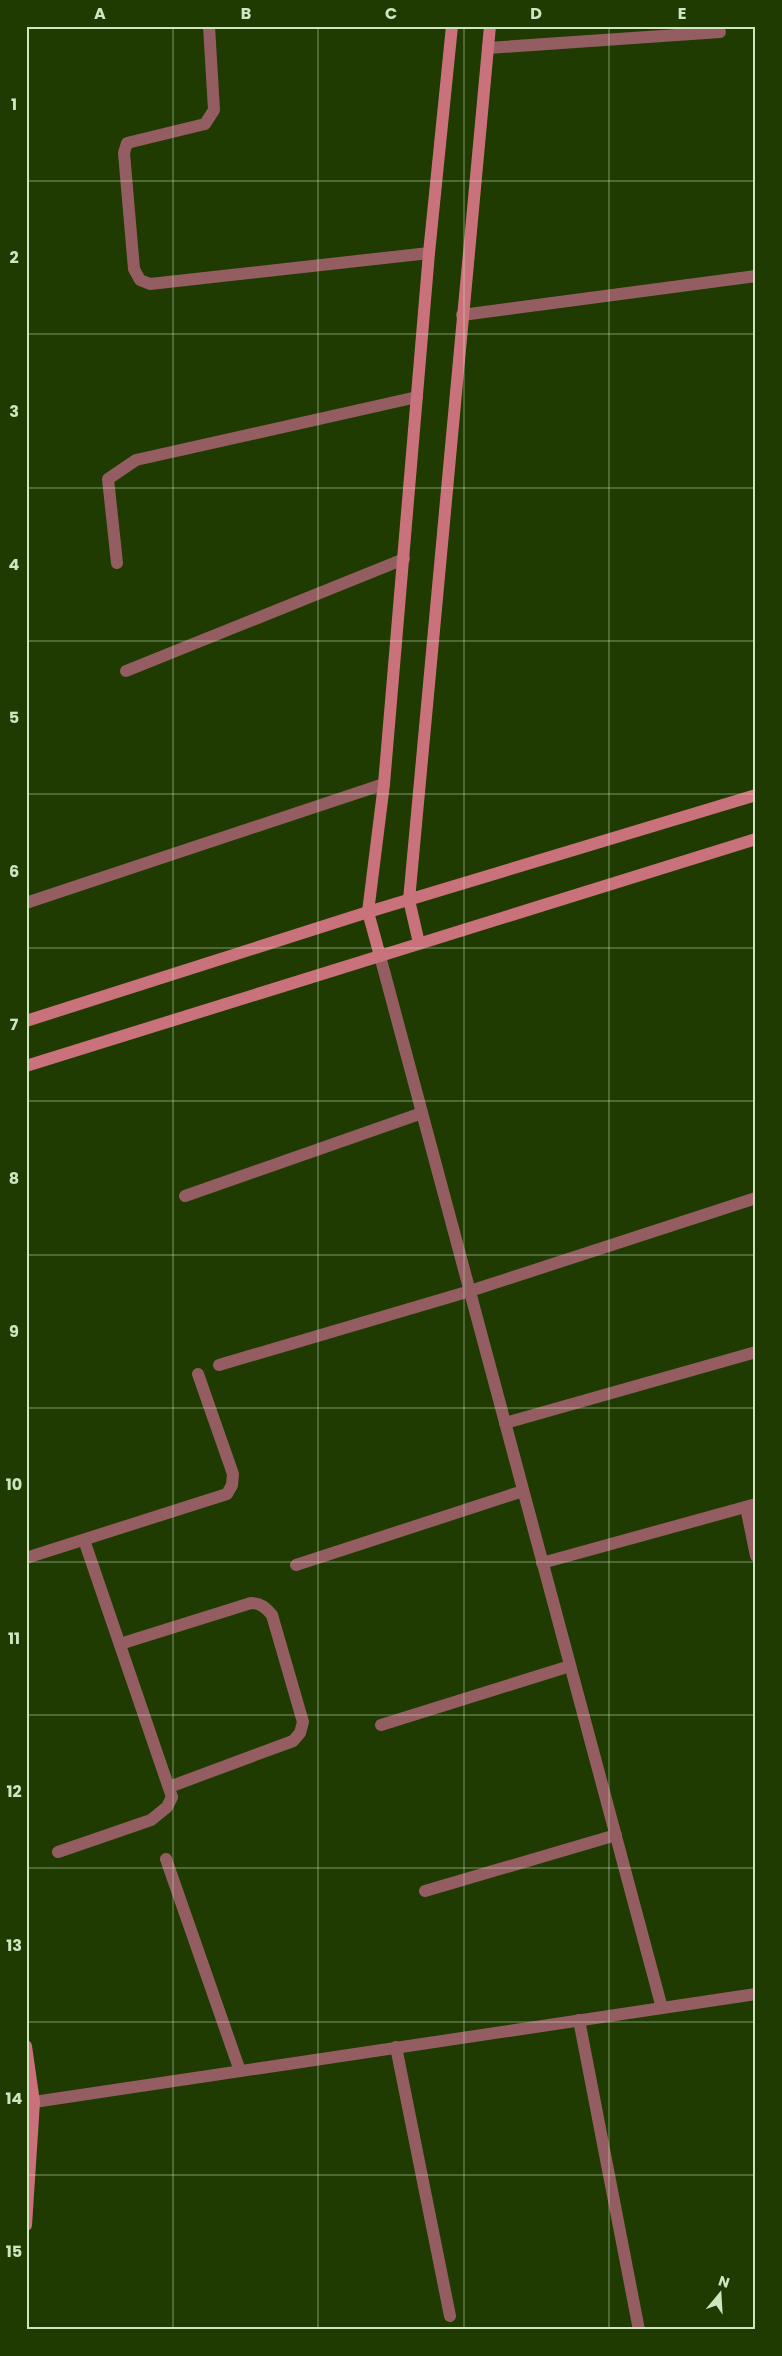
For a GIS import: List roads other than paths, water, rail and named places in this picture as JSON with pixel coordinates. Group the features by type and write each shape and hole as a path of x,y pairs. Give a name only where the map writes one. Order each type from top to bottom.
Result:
{"street":[{"path":"209,26 214,110 211,117 205,124 127,143 124,153 134,269 140,280 150,284 429,253"},
{"path":"452,26 429,253 384,784 368,912 662,2008"},
{"path":"419,943 409,900 490,26"},
{"path":"488,48 720,32"},
{"path":"462,315 756,276"},
{"path":"117,563 108,479 136,460 417,397"},
{"path":"126,670 404,558"},
{"path":"26,902 384,784"},
{"path":"26,1021 368,912 756,796"},
{"path":"26,1066 756,839"},
{"path":"185,1196 422,1113"},
{"path":"219,1366 470,1291 756,1198"},
{"path":"505,1423 756,1352"},
{"path":"26,1558 228,1494 232,1485 233,1474 198,1374"},
{"path":"296,1565 523,1491"},
{"path":"542,1563 751,1506 756,1556"},
{"path":"58,1852 151,1820 167,1807 172,1797 84,1540"},
{"path":"120,1644 251,1603 265,1607 272,1615 303,1722 300,1733 293,1741 169,1788"},
{"path":"381,1725 570,1666"},
{"path":"425,1891 616,1835"},
{"path":"166,1859 240,2071"},
{"path":"34,2102 756,1994"},
{"path":"578,2020 640,2330"},
{"path":"26,2046 34,2102 26,2225"},
{"path":"396,2047 450,2316"}]}
